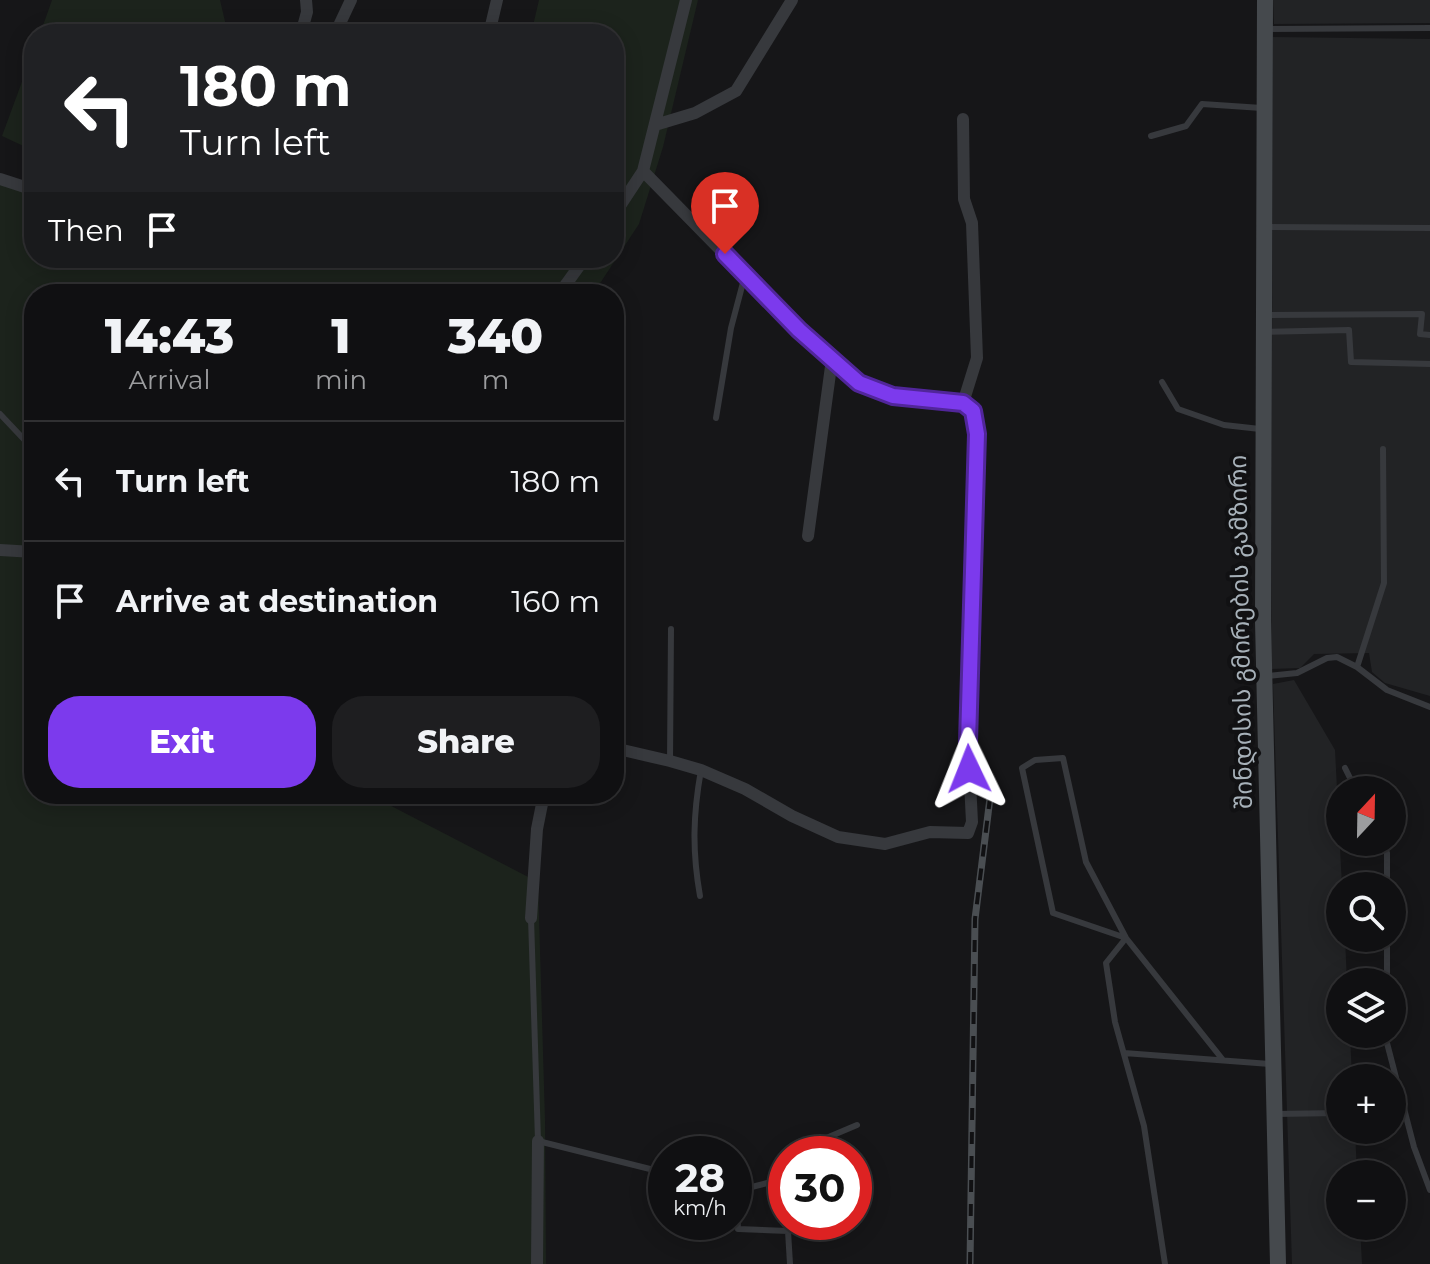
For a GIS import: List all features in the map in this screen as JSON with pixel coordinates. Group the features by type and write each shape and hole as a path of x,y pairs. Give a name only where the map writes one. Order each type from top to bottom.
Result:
{"main road":[{"name":"შინდისის გმირების გამზირი","path":"1265,0 1264,676 1278,1264"}],"street":[{"path":"304,24 306,0"},
{"path":"340,24 351,0"},
{"path":"491,24 497,0"},
{"path":"624,200 643,171 686,0"},
{"path":"655,125 695,113 736,91 792,0"},
{"path":"963,119 964,199 972,223 977,358 963,403"},
{"path":"624,750 701,770 838,837 885,844 930,832 968,833 972,822 968,742 977,434 973,411 963,403 893,396 859,383 799,330 643,171"},
{"path":"0,179 24,187"},
{"path":"808,536 832,359"},
{"path":"0,550 24,551"},
{"path":"531,918 537,829 542,804"},
{"path":"537,1264 538,1141"}],"lane":[{"path":"1264,29 1430,28"},
{"path":"1151,136 1186,126 1202,104 1265,108"},
{"path":"1264,227 1430,228"},
{"path":"716,418 731,328 745,275"},
{"path":"1263,324 1422,314 1420,334 1430,335"},
{"path":"1263,324 1349,330 1351,362 1430,364"},
{"path":"1162,382 1178,409 1224,425 1263,430"},
{"path":"0,414 24,439"},
{"path":"1357,667 1384,583 1383,449"},
{"path":"670,761 671,629"},
{"path":"1264,676 1297,673 1327,658 1337,657 1357,667 1387,690 1430,707"},
{"path":"1126,938 1053,913 1022,768 1035,760 1063,758 1086,862 1126,938 1223,1060"},
{"path":"1345,768 1349,776"},
{"path":"700,896 695,863 694,811 701,770"},
{"path":"531,918 538,1141 648,1168"},
{"path":"1126,938 1106,963 1115,1022 1144,1126 1165,1264"},
{"path":"1124,1053 1274,1064"},
{"path":"1275,1114 1326,1113"},
{"path":"1406,1117 1430,1190"},
{"path":"831,1136 857,1125"},
{"path":"752,1230 788,1231 790,1264"}],"shaded area":[{"path":"52,0 220,0 226,24 44,24"},
{"path":"539,0 698,0 663,147 639,224 624,247 624,24 533,24"},
{"path":"1273,0 1430,0 1430,23 1274,24"},
{"path":"1273,37 1430,39 1430,696 1385,683 1372,672 1369,653 1314,654 1300,668 1271,669"},
{"path":"24,76 24,146 2,136"},
{"path":"0,179 24,187 24,268 610,268 600,284 24,284 24,804 387,804 538,882 546,1264 0,1264"},
{"path":"1294,680 1335,750 1336,776 1326,776 1326,856 1340,856 1341,872 1326,872 1326,952 1346,952 1346,968 1326,968 1326,1048 1351,1048 1351,1064 1326,1064 1326,1144 1356,1144 1356,1160 1326,1160 1326,1240 1361,1240 1362,1264 1292,1264 1273,684"}],"railway":[{"path":"970,1264 975,919 991,790"}],"route":[{"path":"725,254 799,330 859,383 893,396 963,403 973,411 977,434 969,769"}]}
